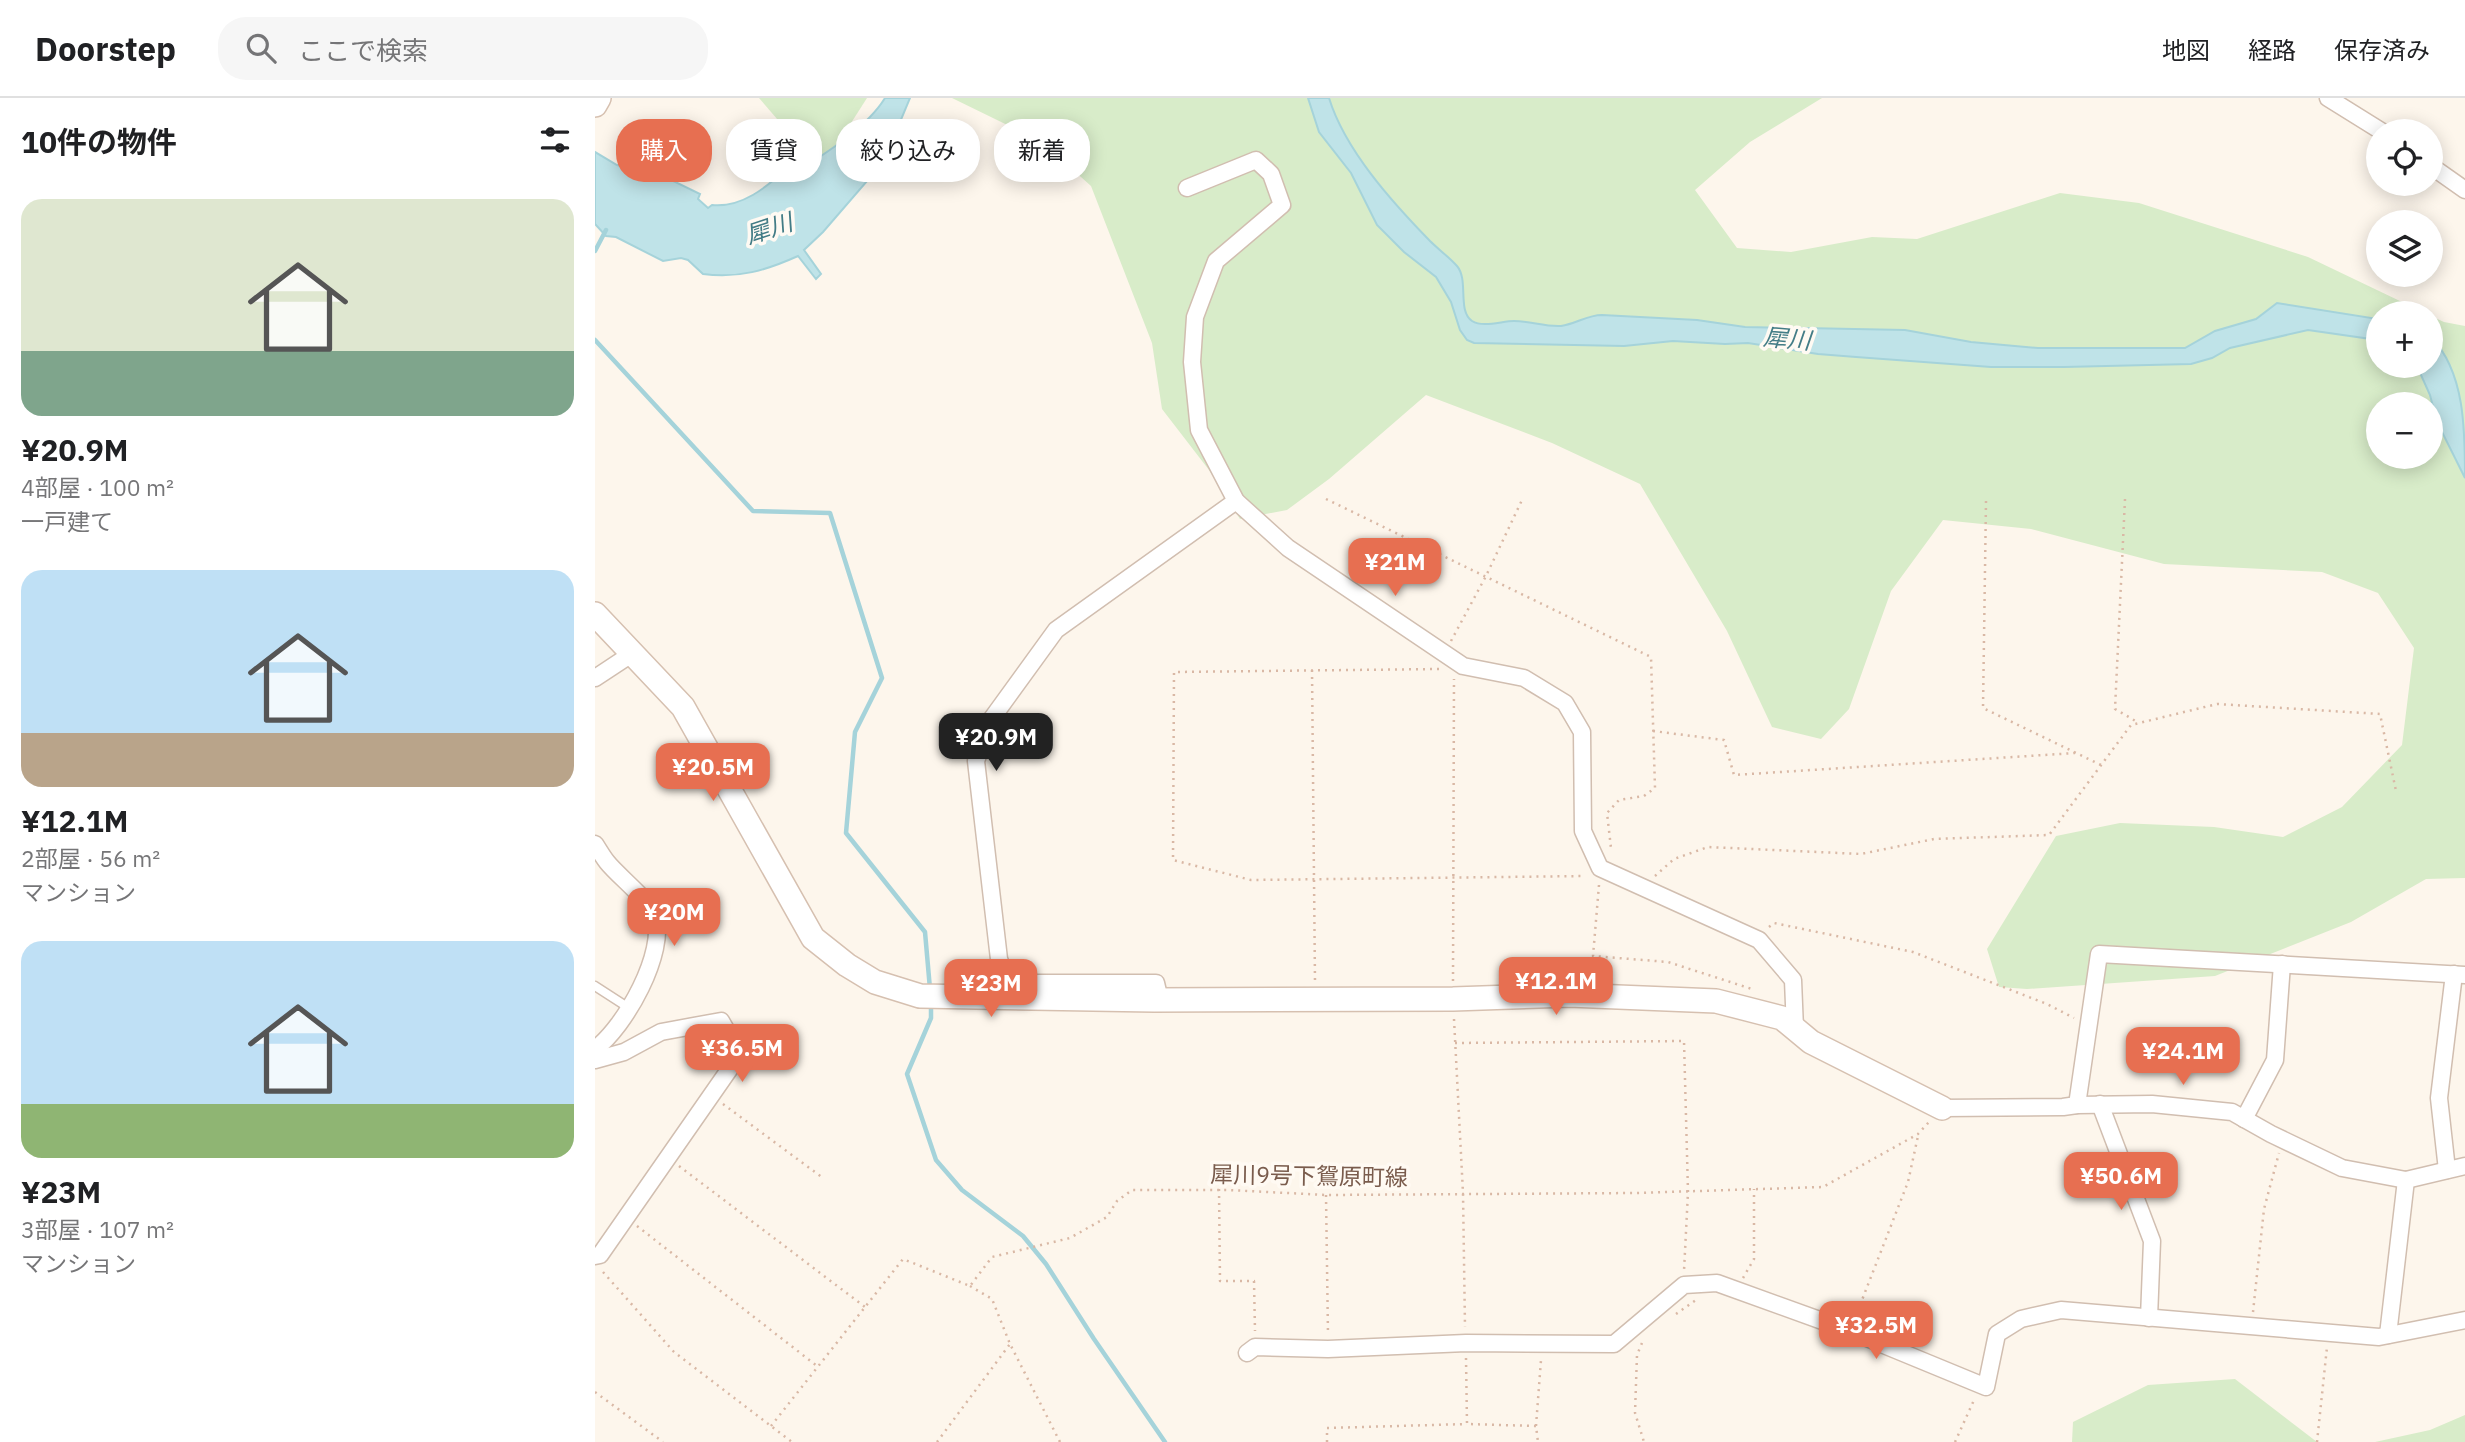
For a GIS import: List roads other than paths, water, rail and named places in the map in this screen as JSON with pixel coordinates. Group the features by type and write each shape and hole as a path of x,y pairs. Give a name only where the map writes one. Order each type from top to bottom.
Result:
{"street":[{"path":"595,105 599,98"},
{"path":"2328,98 2366,122"},
{"path":"1187,188 1256,160 1271,174 1282,205 1216,261 1195,317 1192,362 1199,430 1236,501 1288,548 1444,653 1458,667 1524,678 1565,703 1582,732 1583,831 1600,868 1759,940 1793,980 1795,1029"},
{"path":"2443,174 2465,190"},
{"path":"1157,1000 1156,983 1021,983 1006,978 999,959 976,761 990,721 1056,630 1236,501"},
{"path":"595,614 683,707 813,938 847,965 875,982 921,996 1157,1000 1453,999 1569,995 1716,1001 1782,1018 1811,1042 1942,1108 2100,1104 2187,1106 2232,1112 2341,1168 2406,1180 2465,1166"},
{"path":"595,678 633,653"},
{"path":"595,844 607,862 654,912 657,936 651,962 629,1008 607,1040 595,1049"},
{"path":"2077,1105 2099,954 2460,974 2439,1098 2447,1170"},
{"path":"2244,1119 2275,1060 2281,964"},
{"path":"595,1060 624,1052 661,1032 721,1021 740,1055 600,1255 595,1256"},
{"path":"2100,1104 2152,1241 2149,1318"},
{"path":"2388,1335 2406,1180"},
{"path":"1251,1350 1466,1343 1614,1344 1684,1285 1717,1283 1850,1331 1986,1387 1997,1334 2021,1319 2061,1310 2379,1337 2465,1320"}],"lane":[{"path":"595,986 629,1008"}],"water":[{"path":"885,98 910,98 901,119 868,119"},
{"name":"犀川","path":"1308,98 1329,98 1346,137 1371,174 1415,226 1457,266 1462,279 1465,310 1476,323 1514,321 1561,326 1602,315 1697,320 1745,327 1905,330 1971,342 2038,348 2185,348 2215,331 2256,319 2277,303 2366,317 2366,338 2308,330 2230,348 2212,358 2191,364 2064,367 1991,367 1856,357 1748,343 1673,341 1624,346 1474,343 1467,340 1460,330 1451,302 1436,277 1404,252 1377,225 1351,173 1319,132"},
{"name":"犀川","path":"836,146 836,182 866,182 804,250 821,274 816,279 798,256 752,272 703,274 688,260 681,258 663,261 616,237 606,236 595,224 595,152 616,164 616,182 675,182 700,194 698,199 708,208 744,200 771,182 822,182 822,155"},
{"path":"2443,353 2451,367 2461,403 2465,478 2443,434 2443,392 2429,392 2422,378 2443,378"}],"waterway":[{"path":"595,251 606,230"},
{"path":"595,340 753,511 830,513 882,678 855,732 846,833 925,932 930,989"},
{"path":"931,1005 931,1018 907,1074 936,1160 962,1190 1023,1236 1046,1264 1165,1442"}]}
